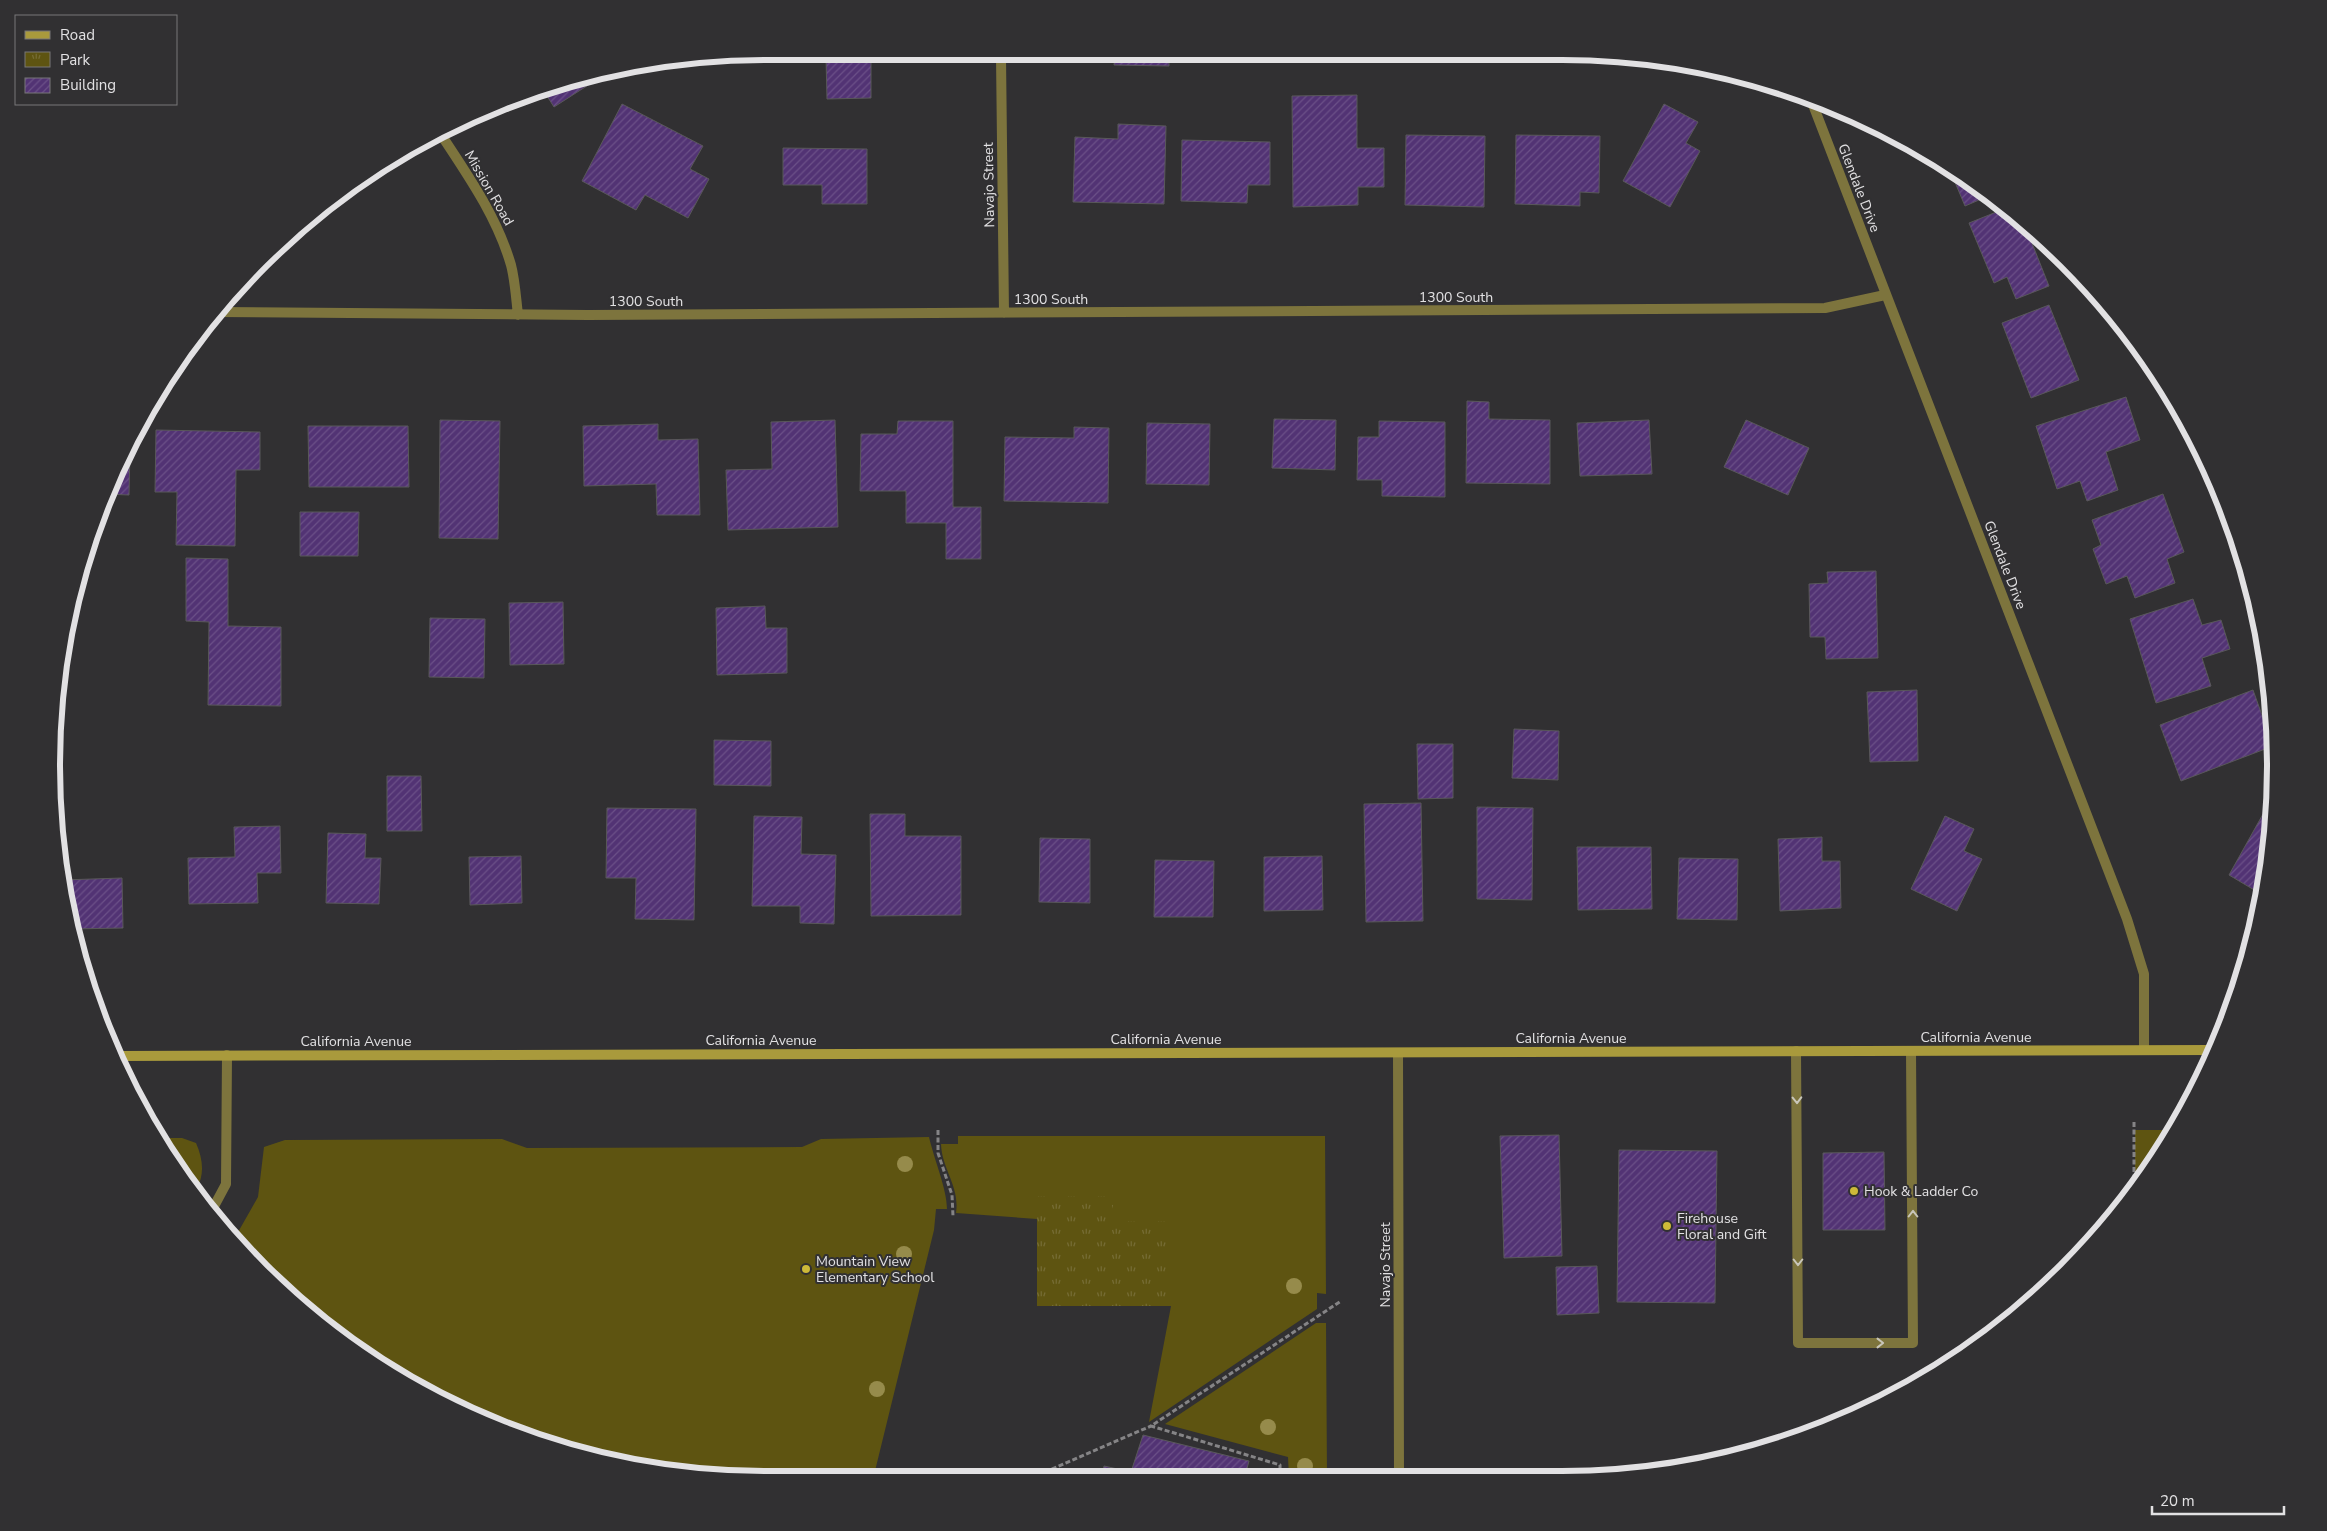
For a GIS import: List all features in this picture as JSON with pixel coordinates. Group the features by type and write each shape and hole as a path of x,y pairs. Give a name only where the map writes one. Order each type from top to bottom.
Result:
{"main road":[{"name":"California Avenue","path":"123,1056 2206,1050"}],"street":[{"name":"Navajo Street","path":"1001,60 1004,313"},
{"name":"Glendale Drive","path":"1814,107 2127,920 2144,974 2144,1050"},
{"name":"Mission Road","path":"443,138 479,193 498,227 511,267 518,315"},
{"name":"1300 South","path":"225,312 518,315 1825,308 1885,296"},
{"path":"1796,1051 1798,1343 1913,1343 1911,1051"},
{"name":"Navajo Street","path":"1398,1052 1399,1471"},
{"path":"214,1206 226,1184 227,1056"}],"path":[{"path":"2134,1122 2134,1177"},
{"path":"938,1130 938,1153 952,1195 953,1216"},
{"path":"1047,1471 1151,1426 1341,1301"},
{"path":"1151,1426 1280,1465 1280,1471"}],"green space":[{"path":"2135,1130 2165,1130 2148,1157 2135,1175"},
{"path":"958,1136 1325,1136 1326,1294 1317,1293 1317,1309 1149,1422 1171,1306 1171,1221 1113,1221 1112,1196 1037,1196 1037,1219 956,1213 957,1203 944,1162 941,1144 958,1144"},
{"path":"929,1137 943,1183 946,1201 947,1209 936,1209 934,1230 875,1471 766,1471 673,1465 583,1447 539,1434 453,1398 374,1352 300,1296 237,1233 258,1197 264,1147 285,1140 502,1139 527,1148 802,1147 821,1139"},
{"path":"167,1138 182,1138 196,1143 202,1167 199,1184"},
{"path":"1037,1196 1113,1196 1113,1221 1171,1221 1171,1306 1037,1306"},
{"path":"1316,1323 1326,1323 1327,1471 1289,1471 1288,1457 1165,1424"}],"building":[{"path":"826,60 871,60 871,98 827,99"},
{"path":"1115,60 1169,60 1169,66 1114,65"},
{"path":"593,82 554,107 546,95"},
{"path":"1357,95 1357,148 1384,148 1384,187 1358,187 1358,205 1293,207 1292,96"},
{"path":"622,104 703,146 690,169 709,179 688,218 645,195 636,210 582,181"},
{"path":"1664,104 1698,122 1686,143 1700,151 1670,207 1623,181"},
{"path":"1118,124 1166,126 1164,204 1073,202 1075,137 1118,139"},
{"path":"1406,135 1485,136 1484,207 1405,205"},
{"path":"1516,135 1600,136 1599,193 1580,192 1580,206 1515,204"},
{"path":"1182,140 1270,142 1270,185 1248,185 1247,203 1181,201"},
{"path":"783,148 867,149 867,204 822,204 822,185 783,185"},
{"path":"1954,180 1981,199 1965,206"},
{"path":"1998,211 2030,238 2049,286 2016,299 2007,277 1994,283 1969,223"},
{"path":"2049,305 2079,380 2031,398 2002,323"},
{"path":"2126,397 2140,440 2106,452 2118,490 2087,501 2080,481 2057,489 2036,426"},
{"path":"1467,401 1489,402 1489,419 1550,420 1550,484 1466,483"},
{"path":"1274,419 1336,420 1335,470 1272,468"},
{"path":"440,420 500,421 498,539 439,538"},
{"path":"835,420 838,527 728,530 726,470 772,469 771,422"},
{"path":"1649,420 1652,474 1580,476 1577,423"},
{"path":"1746,420 1809,448 1788,495 1724,467"},
{"path":"898,421 953,421 953,507 981,507 981,559 946,559 946,523 906,523 906,491 860,491 861,434 897,434"},
{"path":"1379,421 1445,422 1445,497 1382,496 1382,480 1357,480 1358,437 1379,437"},
{"path":"1147,423 1210,424 1209,485 1146,484"},
{"path":"658,424 658,440 698,439 700,515 657,515 656,484 584,486 583,426"},
{"path":"308,426 408,426 409,487 309,487"},
{"path":"1074,427 1109,428 1108,503 1004,501 1005,437 1074,438"},
{"path":"156,430 260,432 260,470 236,470 235,546 176,545 177,492 155,492"},
{"path":"130,460 129,495 115,494"},
{"path":"2163,494 2184,552 2167,559 2175,583 2135,598 2127,576 2106,584 2093,549 2101,545 2092,520"},
{"path":"300,512 359,512 358,556 300,556"},
{"path":"186,558 228,559 228,626 281,627 281,706 208,705 209,622 186,621"},
{"path":"1876,571 1878,658 1826,659 1825,637 1810,637 1809,584 1828,583 1827,572"},
{"path":"2193,599 2202,625 2221,620 2230,649 2202,658 2211,686 2156,703 2130,619"},
{"path":"563,602 564,664 510,665 509,603"},
{"path":"765,606 766,628 787,628 787,673 717,675 716,608"},
{"path":"430,618 485,619 484,678 429,677"},
{"path":"1917,690 1918,761 1870,762 1867,692"},
{"path":"2253,690 2265,724 2266,749 2181,781 2160,725"},
{"path":"1514,729 1559,731 1558,780 1512,778"},
{"path":"714,740 771,741 771,786 714,785"},
{"path":"1417,744 1453,744 1453,798 1418,799"},
{"path":"387,776 421,776 422,831 387,831"},
{"path":"1421,803 1423,921 1366,922 1364,804"},
{"path":"1477,807 1533,808 1532,900 1477,899"},
{"path":"607,808 696,809 694,920 635,919 636,878 606,878"},
{"path":"870,814 905,814 905,836 961,836 961,915 871,916"},
{"path":"2263,814 2265,815 2261,858 2255,891 2229,875"},
{"path":"754,816 802,817 801,854 836,855 834,924 800,923 800,906 752,906"},
{"path":"1945,816 1974,829 1964,851 1982,859 1957,911 1911,889"},
{"path":"280,826 281,873 257,873 258,903 189,904 188,858 235,857 234,827"},
{"path":"328,833 366,834 365,858 381,858 379,904 326,903"},
{"path":"1822,837 1822,861 1840,861 1841,908 1780,911 1778,839"},
{"path":"1040,838 1090,839 1090,903 1039,902"},
{"path":"1577,847 1651,847 1652,909 1578,910"},
{"path":"521,856 522,903 470,905 469,857"},
{"path":"1322,856 1323,910 1264,911 1264,857"},
{"path":"1679,858 1738,859 1737,920 1677,919"},
{"path":"1155,860 1214,861 1213,917 1154,917"},
{"path":"122,878 123,928 80,929 70,880"},
{"path":"1559,1135 1562,1256 1504,1258 1500,1136"},
{"name":"Firehouse Floral and Gift","path":"1619,1150 1717,1151 1715,1303 1617,1302"},
{"name":"Hook & Ladder Co","path":"1884,1152 1885,1230 1823,1230 1823,1153"},
{"path":"1597,1266 1599,1313 1557,1315 1556,1267"},
{"path":"1143,1435 1249,1461 1246,1471 1131,1471"},
{"path":"1104,1466 1126,1471 1103,1471"}],"place":[{"name":"Hook & Ladder Co","path":"1854,1191"},
{"name":"Firehouse Floral and Gift","path":"1667,1226"},
{"name":"Mountain View Elementary School","path":"806,1269"}]}
